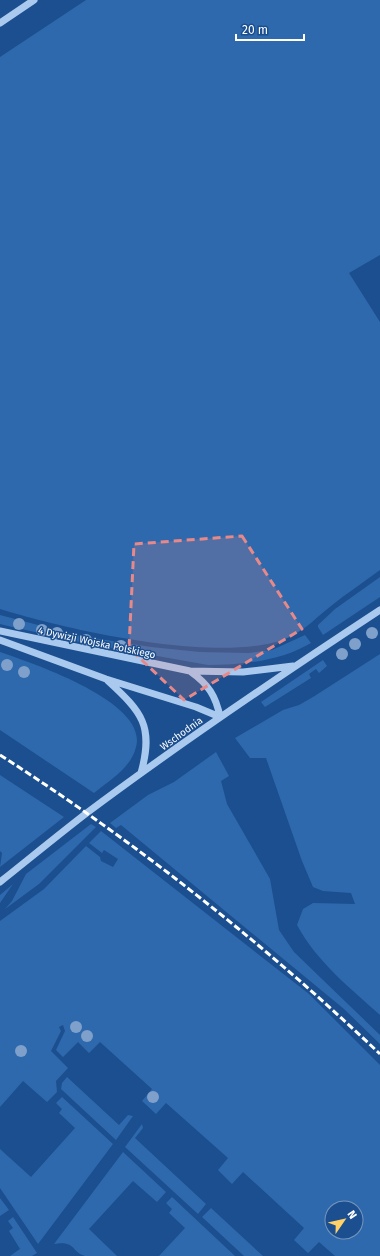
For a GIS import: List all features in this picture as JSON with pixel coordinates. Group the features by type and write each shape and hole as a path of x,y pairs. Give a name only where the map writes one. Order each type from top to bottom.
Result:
{"street":[{"path":"0,23 34,0"},
{"name":"Wschodnia","path":"0,882 141,773 220,717 380,610"},
{"name":"4 Dywizji Wojska Polskiego","path":"0,631 190,671 243,672 296,666"},
{"path":"0,640 106,679 196,707 220,717"},
{"name":"4 Dywizji Wojska Polskiego","path":"190,671 208,686 217,705 220,717"},
{"path":"106,679 128,699 144,725 146,754 141,773"}],"highlighted area":[{"path":"242,536 302,629 184,700 129,648 134,544"}],"shaded area":[{"path":"86,0 380,0 380,255 349,273 380,322 380,570 337,601 306,627 290,637 262,645 227,648 146,642 65,626 0,609 0,57"},
{"path":"380,577 380,597 323,635 318,625 335,609"},
{"path":"0,615 80,636 151,647 200,652 249,653 272,650 305,635 311,643 287,654 261,661 208,665 84,643 8,626 0,624"},
{"path":"0,652 37,665 85,687 107,700 125,715 135,730 136,747 130,761 125,767 94,793 0,730"},
{"path":"380,654 380,1015 324,963 314,951 297,925 303,909 313,903 355,904 351,893 323,891 313,887 302,861 266,758 250,758 235,738 283,710 299,705 313,697"},
{"path":"323,660 327,666 319,673 316,669 309,674 311,678 265,707 261,702"},
{"path":"216,752 229,776 221,781 227,804 270,879 279,930 294,952 380,1035 380,1044 344,1009 121,825 116,828 110,823 148,795 174,782"},
{"path":"0,775 64,817 0,867 2,853 0,851"},
{"path":"91,824 96,827 39,884 5,909 12,901 26,874"},
{"path":"101,831 309,994 380,1065 380,1256 335,1256 319,1242 308,1253 294,1240 304,1228 243,1172 232,1184 218,1170 228,1158 166,1103 156,1114 142,1101 152,1089 100,1042 89,1053 78,1042 63,1057 56,1050 65,1031 63,1025 59,1027 61,1031 51,1051 68,1068 56,1081 57,1092 47,1102 23,1081 0,1107 0,921 44,889 86,846 100,857 101,861 113,867 118,859 104,850 102,853 89,843"},
{"path":"13,884 0,903 0,895"},
{"path":"67,1077 119,1125 128,1115 133,1116 116,1140 61,1089 62,1083"},
{"path":"62,1097 113,1144 38,1244 0,1188 0,1149 31,1177 75,1128 59,1113 62,1109 56,1103"},
{"path":"142,1124 143,1128 135,1138 206,1204 198,1214 125,1147"},
{"path":"123,1152 166,1192 157,1202 133,1181 89,1229 117,1256 85,1256 77,1252 70,1245 61,1243 54,1244"},
{"path":"172,1197 235,1256 159,1256 185,1228 169,1213 172,1209 166,1203"},
{"path":"0,1198 9,1210 0,1216"},
{"path":"211,1208 263,1256 244,1256 202,1217"},
{"path":"13,1217 37,1253 32,1256 10,1256 20,1249 9,1231 13,1228 8,1221"}],"railway":[{"path":"0,755 51,788 100,823 197,896 290,973 380,1054"}]}
